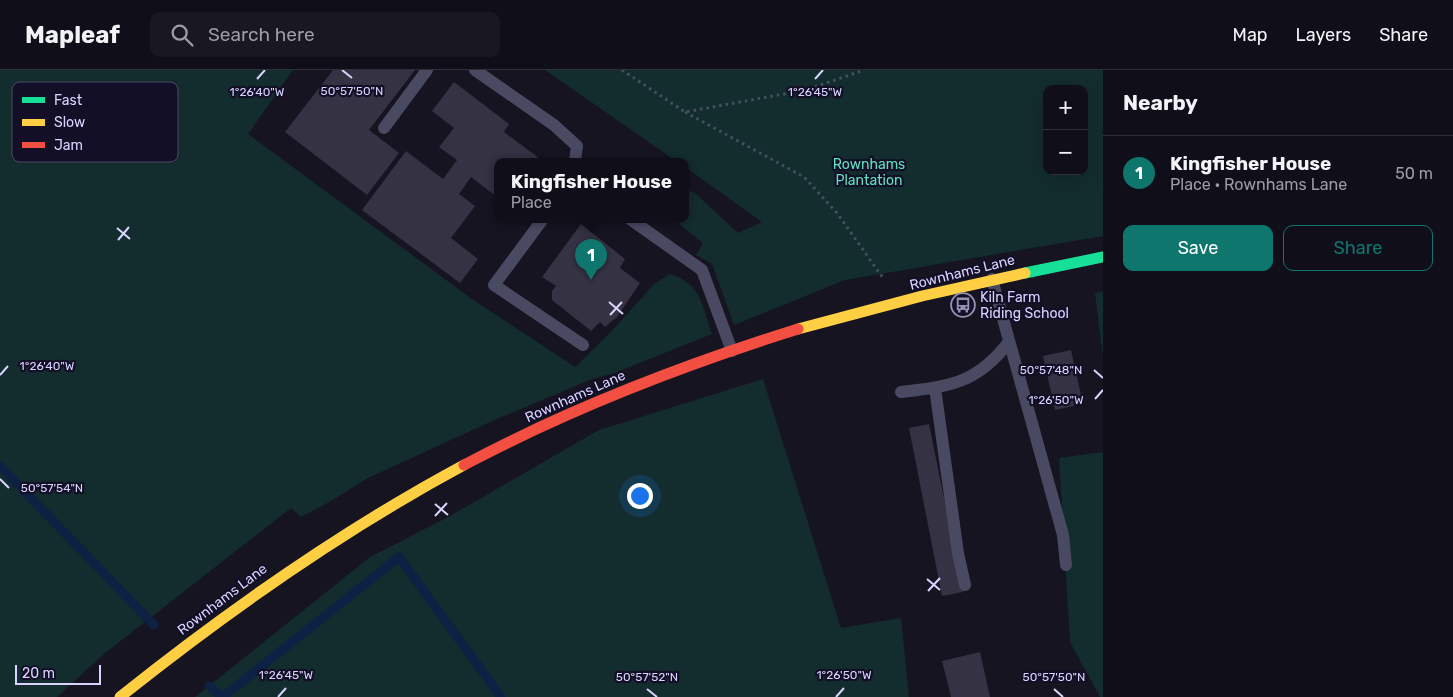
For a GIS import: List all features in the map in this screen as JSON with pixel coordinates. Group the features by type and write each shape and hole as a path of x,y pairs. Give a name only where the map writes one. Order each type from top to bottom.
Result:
{"street":[{"name":"Rownhams Lane","path":"120,697 224,615 288,569 406,496 475,459 564,416 629,388 732,351 814,325 992,279 1103,257"}],"lane":[{"path":"384,128 427,70"},
{"path":"475,70 554,125 577,146 575,158"},
{"path":"540,223 494,284 583,345"},
{"path":"636,223 702,270 732,351"},
{"path":"992,279 1008,343 1063,535 1066,565"},
{"path":"901,392 935,388 974,377 996,360 1008,343"},
{"path":"935,388 958,553 965,585"}],"path":[{"path":"622,70 685,112 804,177 837,213 886,281"},
{"path":"685,112 806,90 864,70"}],"green space":[{"path":"0,70 293,70 248,134 472,299 575,367 609,334 654,284 670,274 681,278 695,290 703,305 712,334 612,374 592,379 490,422 366,479 301,517 291,508 104,654 57,697 0,697"},
{"name":"Rownhams Plantation","path":"545,70 1103,70 1103,236 845,280 734,325 712,264 696,255 703,243 678,223 689,223 689,191 695,193 738,233 762,222 689,170 689,158 672,158"},
{"path":"1103,291 1103,358 1095,293"},
{"path":"763,379 841,628 901,618 909,697 195,697 370,557 450,516 599,430"},
{"path":"1103,452 1103,697 1100,697 1070,642 1059,458"}],"building":[{"path":"333,70 415,70 369,130 399,153 367,195 285,132"},
{"path":"454,82 509,124 504,132 539,158 494,158 494,195 471,177 459,194 475,206 451,238 478,259 460,283 362,210 406,151 443,179 457,160 439,147 454,128 432,111"},
{"path":"581,224 625,259 620,268 640,283 617,317 605,327 600,322 591,331 552,300 552,291 556,286 542,277"},
{"path":"1071,350 1083,404 1055,410 1043,356"},
{"path":"929,424 963,592 942,596 909,428"},
{"path":"980,652 990,697 951,697 942,661"}],"waterway":[{"path":"0,466 154,625"},
{"path":"223,697 399,557 501,697"},
{"path":"209,686 222,697"}],"traffic: fast":[{"path":"1025,273 1103,257"}],"traffic: slow":[{"path":"798,329 922,296 1025,273"},
{"path":"120,697 202,633 287,573 418,490 464,465"}],"traffic: jam":[{"path":"464,465 586,406 712,357 798,329"}],"place":[{"name":"Kingfisher House","path":"591,280"},
{"name":"Kiln Farm Riding School","path":"963,305"}]}
